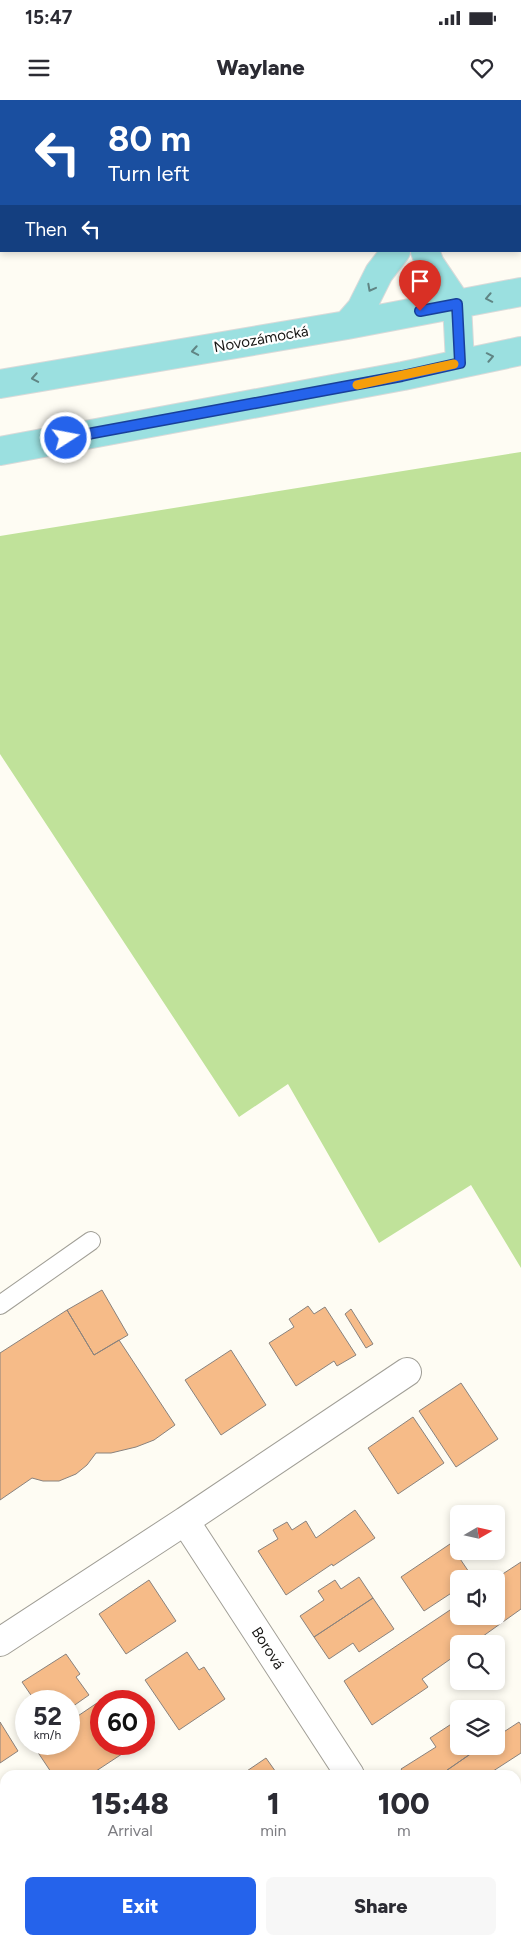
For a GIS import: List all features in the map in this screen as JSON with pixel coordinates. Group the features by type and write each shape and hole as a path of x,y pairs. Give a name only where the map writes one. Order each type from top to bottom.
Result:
{"main road":[{"path":"347,324 361,308 379,273 395,252"},
{"path":"425,252 430,264 457,304 460,363"},
{"name":"Novozámocká","path":"0,384 521,292"},
{"path":"0,451 402,376 521,351"}],"street":[{"path":"0,1642 407,1372"},
{"name":"Borová","path":"185,1521 347,1770"}],"lane":[{"path":"0,1305 91,1241"}],"green space":[{"path":"521,452 521,1268 471,1185 379,1243 288,1084 239,1117 0,754 0,536"}],"building":[{"path":"102,1290 128,1335 94,1355 67,1310"},
{"path":"308,1306 314,1314 325,1307 356,1355 337,1366 334,1361 296,1386 269,1343 294,1327 289,1319"},
{"path":"351,1309 373,1344 366,1348 345,1314"},
{"path":"67,1310 94,1355 119,1340 175,1425 154,1440 136,1447 111,1453 96,1453 87,1465 76,1474 59,1481 43,1481 32,1478 0,1500 0,1353"},
{"path":"231,1350 266,1405 221,1435 185,1380"},
{"path":"461,1383 498,1439 456,1467 419,1411"},
{"path":"413,1417 444,1463 398,1494 368,1448"},
{"path":"355,1510 375,1538 286,1595 258,1551 278,1539 273,1530 287,1522 292,1530 306,1521 316,1538"},
{"path":"450,1544 450,1560 461,1560 468,1570 450,1570 450,1594 424,1611 401,1577"},
{"path":"521,1562 521,1609 505,1620 505,1572"},
{"path":"359,1577 373,1598 314,1637 300,1616 324,1600 318,1591 335,1580 341,1589"},
{"path":"149,1580 176,1621 126,1654 99,1614"},
{"path":"373,1598 394,1629 359,1652 353,1643 329,1659 314,1637"},
{"path":"450,1610 450,1625 499,1625 485,1635 450,1635 450,1659 422,1679 428,1687 372,1725 344,1681"},
{"path":"187,1652 199,1670 204,1667 225,1699 179,1730 155,1695 155,1690 152,1690 145,1680"},
{"path":"66,1654 80,1674 76,1677 89,1695 80,1701 80,1690 27,1690 22,1682"},
{"path":"90,1708 90,1755 120,1755 98,1770 50,1770 40,1755 80,1755 80,1715"},
{"path":"0,1722 15,1746 15,1753 0,1763"},
{"path":"519,1722 521,1725 521,1753 495,1770 447,1770 469,1755 505,1755 505,1731"},
{"path":"450,1725 450,1755 469,1755 447,1770 401,1769 436,1747 430,1738"},
{"path":"266,1758 274,1770 248,1770"}],"slow traffic":[{"path":"357,385 454,364"}],"route":[{"path":"66,438 402,376 460,363 457,304 420,311"}]}
